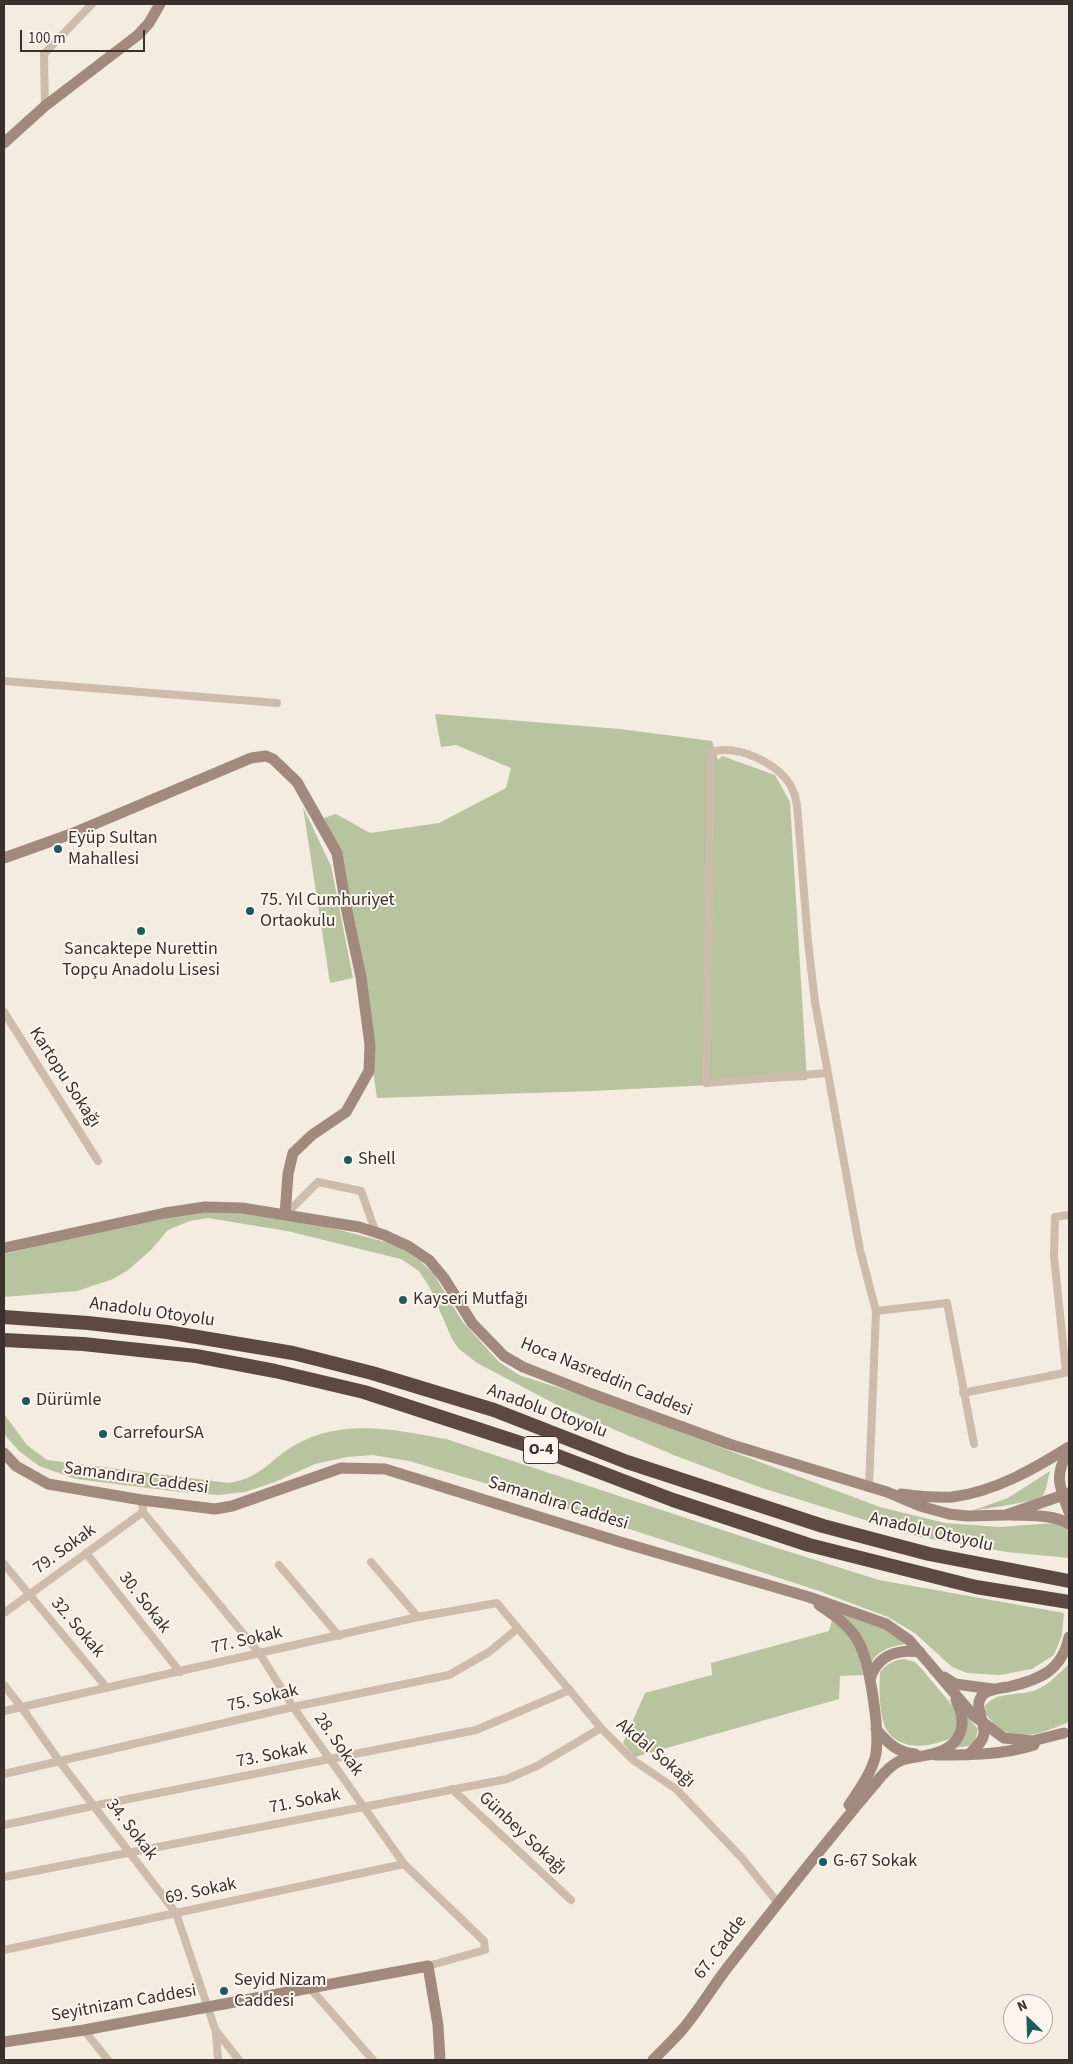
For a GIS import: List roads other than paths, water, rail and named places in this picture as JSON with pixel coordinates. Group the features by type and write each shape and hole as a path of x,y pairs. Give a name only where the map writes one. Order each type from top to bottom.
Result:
{"highway":[{"name":"Anadolu Otoyolu","path":"4,1316 157,1331 293,1353 372,1373 494,1410 627,1462 823,1526 929,1554 1054,1579 1069,1580"},
{"name":"Anadolu Otoyolu","path":"4,1340 83,1344 196,1356 275,1371 364,1392 542,1450 673,1500 810,1545 976,1587 1069,1602"}],"main road":[{"path":"4,143 45,106 138,35 149,23 159,4"},
{"path":"4,858 62,838 251,758 266,756 274,759 297,782 337,853 361,977 370,1045 370,1071 346,1112 312,1135 293,1153 288,1174 285,1215"},
{"name":"Hoca Nasreddin Caddesi","path":"4,1248 165,1213 205,1207 242,1208 359,1227 408,1246 429,1260 444,1278 478,1329 504,1356 523,1367 729,1444 887,1492"},
{"path":"887,1492 941,1497 972,1494 992,1488 1016,1477 1069,1447"},
{"path":"1069,1451 1060,1468 1059,1476 1066,1494 1069,1512"},
{"name":"Samandıra Caddesi","path":"4,1453 16,1466 48,1484 142,1506 215,1508 232,1506 341,1468 385,1469 809,1598 886,1624 909,1640 974,1715 1004,1738 1032,1741 1067,1732"},
{"path":"887,1492 920,1506 949,1514 1051,1518 1063,1520 1069,1524"},
{"path":"1006,1515 1066,1494"},
{"path":"809,1598 841,1620 858,1642 870,1681 876,1729 886,1741 902,1752 929,1755 968,1755 1019,1750 1067,1732"},
{"path":"968,1755 983,1736 978,1704 981,1697 987,1692 1025,1683 1048,1673 1059,1662 1067,1648 1069,1637"},
{"path":"870,1681 873,1668 890,1654 920,1652"},
{"path":"937,1673 955,1684 994,1690"},
{"path":"929,1755 945,1749 962,1732 963,1721 952,1691"},
{"name":"67. Cadde","path":"815,1856 870,1770 876,1756 876,1729"},
{"name":"67. Cadde","path":"653,2060 682,2030 730,1964 815,1856 890,1768 900,1761 929,1755"},
{"path":"428,1966 438,2025 440,2060"},
{"name":"Seyitnizam Caddesi","path":"4,2042 84,2030 428,1966"}],"street":[{"path":"45,106 44,54 92,4"},
{"path":"4,681 277,703"},
{"path":"827,1073 706,1083 711,752 721,749 740,752 763,761 781,773 792,787 797,805 808,942 815,1002 860,1250 876,1311 869,1487"},
{"name":"Kartopu Sokağı","path":"4,1012 98,1160"},
{"path":"285,1215 318,1182 361,1191 376,1233"},
{"path":"963,1393 1068,1372 1054,1256 1055,1217 1069,1215"},
{"path":"876,1311 947,1303 974,1444"},
{"name":"79. Sokak","path":"4,1613 86,1553 142,1506"},
{"name":"28. Sokak","path":"142,1506 260,1654 330,1760 404,1864 484,1941 485,1950 428,1966"},
{"name":"30. Sokak","path":"86,1553 180,1672"},
{"path":"371,1562 418,1617"},
{"name":"32. Sokak","path":"4,1564 107,1688"},
{"path":"279,1566 340,1636"},
{"name":"77. Sokak","path":"4,1710 22,1708 418,1617 497,1602"},
{"name":"Akdal Sokağı","path":"497,1602 602,1728 633,1760 676,1789 741,1857 778,1903"},
{"name":"75. Sokak","path":"4,1774 294,1707 449,1675 490,1652 518,1629"},
{"name":"34. Sokak","path":"4,1685 93,1806 176,1913 216,2032"},
{"name":"73. Sokak","path":"4,1825 476,1730 570,1690"},
{"name":"71. Sokak","path":"4,1877 507,1779 537,1766 602,1728"},
{"name":"Günbey Sokağı","path":"452,1789 571,1900"},
{"name":"69. Sokak","path":"4,1950 404,1864"},
{"path":"310,1988 373,2060"},
{"path":"84,2030 108,2060"},
{"path":"216,2032 218,2060"},
{"path":"216,2032 239,2060"}],"place":[{"name":"Eyüp Sultan Mahallesi","path":"58,849"},
{"name":"75. Yıl Cumhuriyet Ortaokulu","path":"250,911"},
{"name":"Sancaktepe Nurettin Topçu Anadolu Lisesi","path":"141,931"},
{"name":"Shell","path":"348,1160"},
{"name":"Kayseri Mutfağı","path":"403,1300"},
{"name":"Dürümle","path":"26,1401"},
{"name":"CarrefourSA","path":"103,1434"},
{"name":"G-67 Sokak","path":"823,1862"},
{"name":"Seyid Nizam Caddesi","path":"224,1991"}]}
